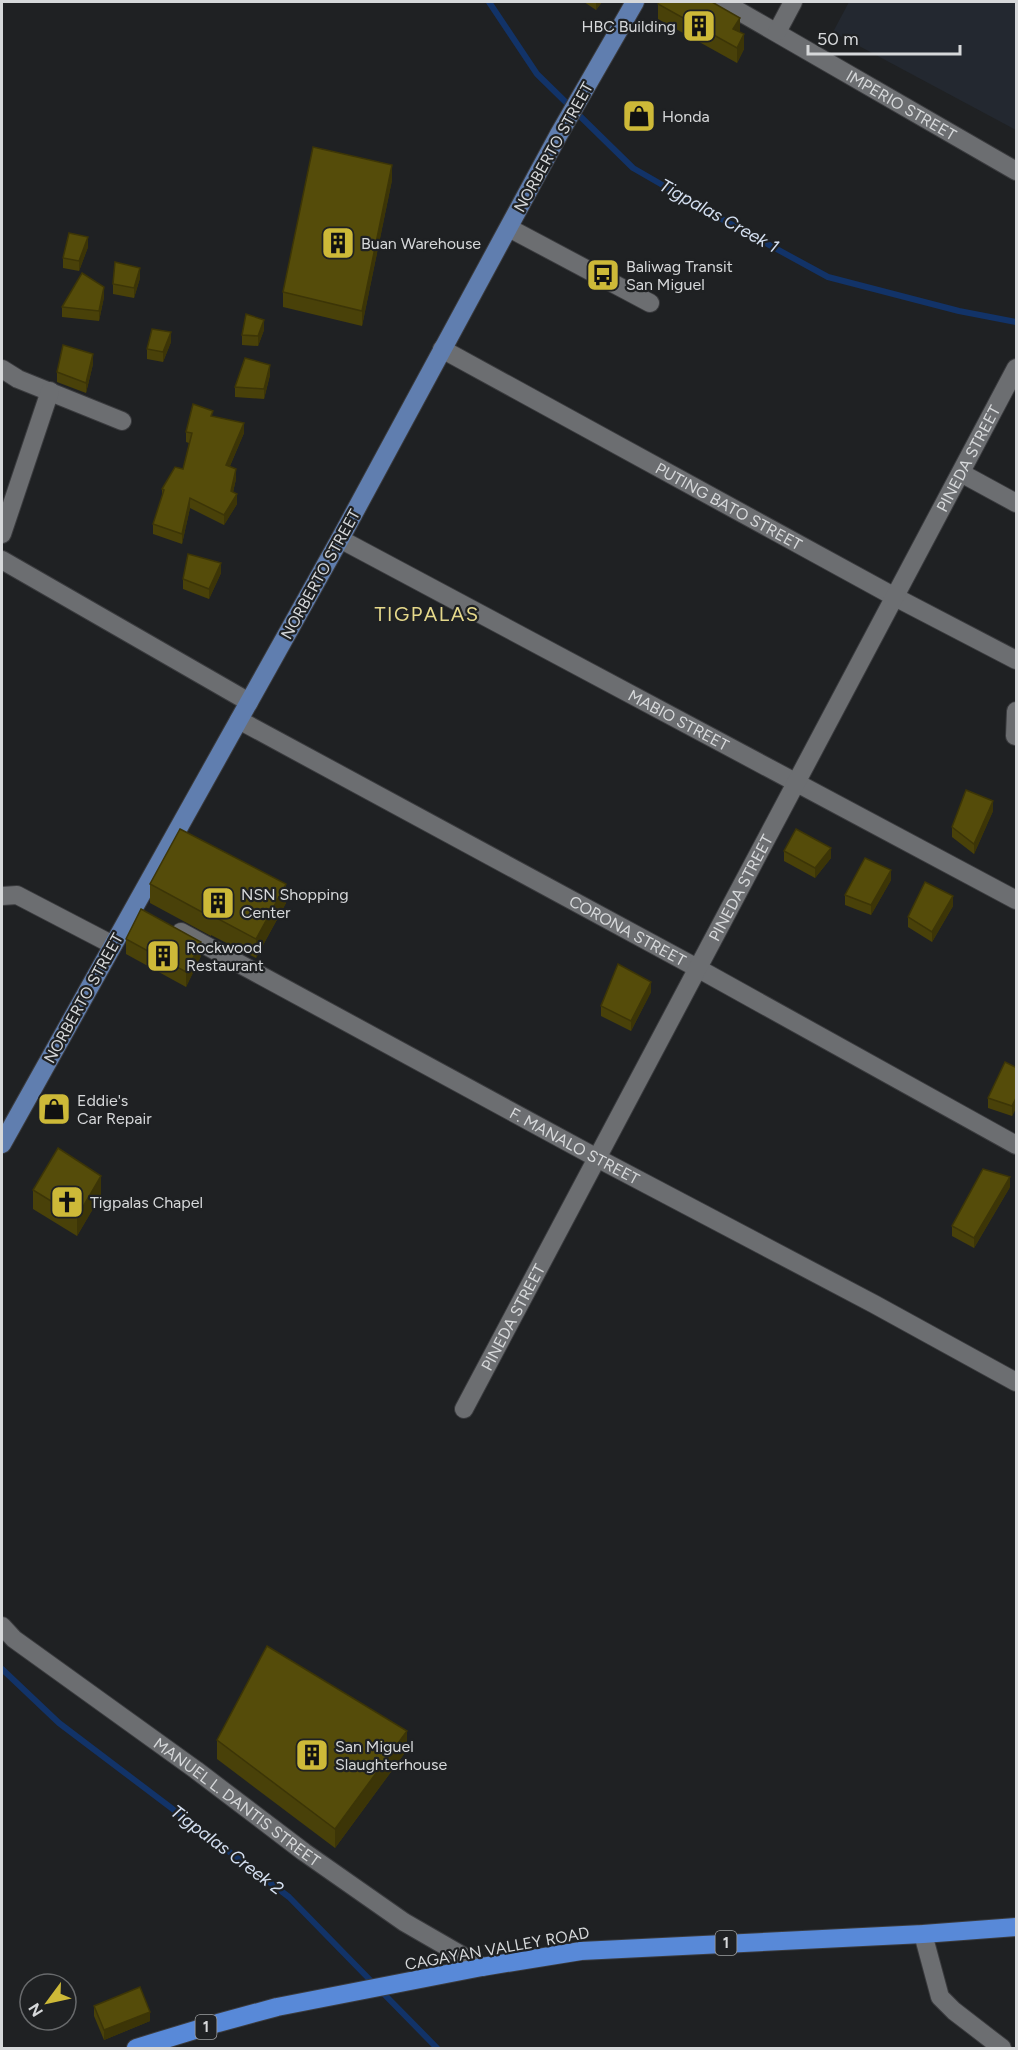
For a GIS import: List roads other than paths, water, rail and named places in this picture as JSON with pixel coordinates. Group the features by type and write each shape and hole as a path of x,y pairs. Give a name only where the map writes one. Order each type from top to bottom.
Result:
{"highway":[{"name":"CAGAYAN VALLEY ROAD","path":"136,2049 277,2007 482,1967 580,1951 923,1934 1017,1926"}],"main road":[{"name":"NORBERTO STREET","path":"2,1144 113,945 140,910 239,720 559,134 635,2"}],"street":[{"name":"IMPERIO STREET","path":"723,2 1017,171"},
{"path":"777,32 793,2"},
{"path":"509,228 650,303"},
{"name":"PUTING BATO STREET","path":"442,349 894,597 1017,660"},
{"name":"PINEDA STREET","path":"464,1409 1017,368"},
{"path":"2,369 18,379 122,421"},
{"path":"2,534 50,391"},
{"path":"961,473 1017,503"},
{"name":"MABIO STREET","path":"339,539 1017,900"},
{"path":"2,560 249,702"},
{"path":"1015,736 1017,711"},
{"name":"CORONA STREET","path":"239,720 699,969 1017,1145"},
{"path":"2,896 17,895 113,945"},
{"name":"F. MANALO STREET","path":"166,925 1017,1382"},
{"name":"MANUEL L. DANTIS STREET","path":"2,1626 14,1639 196,1770 304,1852 404,1922 482,1967"},
{"path":"923,1934 940,1997 1002,2049"}],"waterway":[{"name":"Tigpalas Creek 1","path":"489,2 537,74 633,168 828,277 959,311 1016,322"},
{"name":"Tigpalas Creek 2","path":"2,1669 59,1723 289,1897 374,1984"},
{"name":"Tigpalas Creek 2","path":"381,1991 437,2048"}],"place":[{"name":"HBC Building","path":"699,26"},
{"name":"Honda","path":"639,116"},
{"name":"Buan Warehouse","path":"338,243"},
{"name":"Baliwag Transit San Miguel","path":"603,275"},
{"name":"NSN Shopping Center","path":"218,903"},
{"name":"Rockwood Restaurant","path":"163,956"},
{"name":"Eddie's Car Repair","path":"54,1109"},
{"name":"Tigpalas Chapel","path":"67,1202"},
{"name":"San Miguel Slaughterhouse","path":"312,1755"}],"district":[{"name":"TIGPALAS","path":"427,614"}]}
